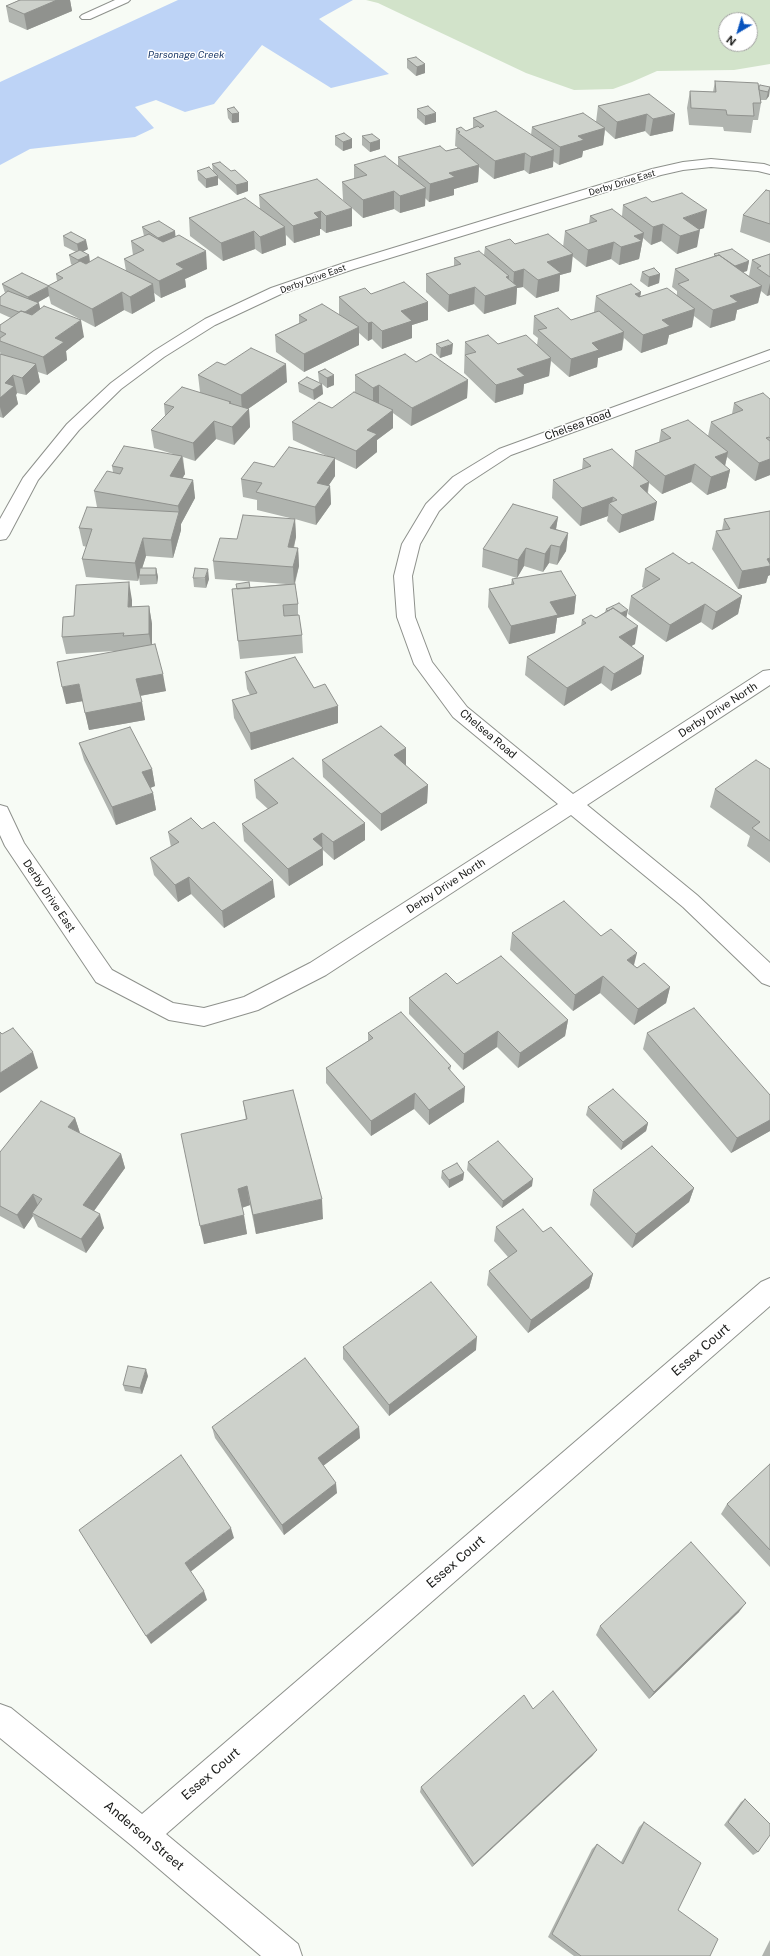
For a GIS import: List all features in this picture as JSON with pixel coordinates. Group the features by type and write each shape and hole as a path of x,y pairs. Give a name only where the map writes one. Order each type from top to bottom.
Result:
{"street":[{"path":"86,17 124,0"},
{"name":"Derby Drive East","path":"0,535 31,478 73,427 116,386 159,354 210,322 276,291 349,266 657,172 682,166 711,163 770,170"},
{"name":"Chelsea Road","path":"770,355 505,452 459,481 432,508 411,544 403,576 406,617 423,664 460,712 690,902 770,977"},
{"name":"Derby Drive North","path":"104,976 169,1011 204,1017 250,1004 318,969 770,676"},
{"name":"Derby Drive East","path":"0,812 15,846 104,976"},
{"name":"Essex Court","path":"142,1834 770,1290"},
{"name":"Anderson Street","path":"0,1719 142,1834 286,1956"}],"green space":[{"path":"366,0 770,0 770,64 734,70 657,71 613,89 574,90 526,73 378,3"}],"water":[{"name":"Parsonage Creek","path":"178,0 353,0 319,19 389,74 331,88 262,45 214,104 185,112 156,100 135,107 154,128 135,137 30,149 0,165 0,82"}],"building":[{"path":"20,0 57,0 24,14 6,6"},
{"path":"416,57 425,64 417,67 407,59"},
{"path":"715,81 758,83 761,103 753,103 754,116 727,115 726,110 691,108 690,91 716,92"},
{"path":"760,85 770,87 768,92 759,90"},
{"path":"649,94 675,114 653,119 647,114 617,122 598,106"},
{"path":"428,106 436,113 425,116 417,109"},
{"path":"234,107 239,113 232,114 227,109"},
{"path":"496,111 554,150 531,157 525,153 495,161 458,133 460,132 456,129 461,127 466,131 478,126 480,128 484,126 473,118"},
{"path":"583,113 605,128 578,136 584,140 560,147 532,127"},
{"path":"344,133 352,139 343,142 335,136"},
{"path":"372,134 380,140 370,143 362,136"},
{"path":"440,146 446,151 459,148 479,165 449,173 455,177 430,184 398,157"},
{"path":"385,156 426,188 400,196 394,191 363,200 342,182 367,175 354,165"},
{"path":"220,162 231,171 235,170 248,182 236,185 212,164"},
{"path":"209,167 218,176 206,179 197,171"},
{"path":"317,179 352,208 326,216 321,211 314,213 319,218 293,226 259,195"},
{"path":"766,190 770,191 770,224 743,215"},
{"path":"682,193 707,210 683,218 700,230 680,236 663,224 653,227 623,205 646,197 652,202"},
{"path":"245,198 285,227 260,237 254,231 221,243 189,218"},
{"path":"612,209 644,233 634,236 642,241 621,247 614,242 588,250 565,231 597,221 590,216"},
{"path":"159,221 175,231 158,238 142,227"},
{"path":"71,232 86,240 77,244 63,236"},
{"path":"149,234 163,242 179,235 206,251 176,264 184,269 159,281 124,259 144,250 131,241"},
{"path":"548,234 573,254 547,262 561,273 538,280 524,269 514,272 485,247 510,239 515,244"},
{"path":"732,249 749,261 735,266 719,255 716,256 714,254"},
{"path":"80,250 89,255 78,260 69,255"},
{"path":"479,251 509,276 506,277 517,286 485,296 475,287 449,295 426,274 461,264 454,258"},
{"path":"770,254 770,277 757,268 761,266 752,260"},
{"path":"719,255 762,286 730,296 738,302 713,310 678,284 689,280 675,269"},
{"path":"98,257 153,284 130,297 122,292 92,309 48,286 63,278 56,274 80,261 86,264"},
{"path":"654,268 660,274 649,277 642,272"},
{"path":"22,273 49,286 28,297 2,284"},
{"path":"404,282 428,302 401,311 412,321 382,331 372,322 368,323 339,297 365,288 371,294"},
{"path":"631,284 641,292 635,294 639,297 667,288 695,309 662,320 670,326 643,335 596,296"},
{"path":"8,291 39,303 25,312 19,312 0,305 0,297"},
{"path":"322,304 359,327 304,354 275,335 307,320 299,315"},
{"path":"44,306 81,320 55,338 64,342 43,357 0,341 0,338 6,334 0,331 0,325 21,311 32,315"},
{"path":"558,308 571,320 599,311 624,332 592,343 599,350 571,359 538,330 547,328 534,316"},
{"path":"488,335 498,344 526,335 551,358 517,369 525,376 496,385 465,355 476,352 465,342"},
{"path":"448,340 453,344 441,348 436,344"},
{"path":"251,348 286,364 241,395 198,375 217,362 225,365"},
{"path":"0,354 36,364 22,378 13,375 5,383 14,386 0,398"},
{"path":"405,354 416,362 431,354 468,380 412,408 379,385 373,388 355,375"},
{"path":"325,369 334,375 327,378 318,372"},
{"path":"307,377 322,384 313,390 298,383"},
{"path":"182,387 249,409 232,427 214,421 193,443 151,430 174,407 164,404"},
{"path":"354,392 393,410 367,430 377,434 356,451 292,422 319,402 332,408"},
{"path":"763,393 770,399 770,438 766,438 770,441 770,459 759,463 711,422 743,410 734,403"},
{"path":"688,420 728,452 715,457 730,470 711,477 695,464 665,476 635,451 671,438 661,430"},
{"path":"124,446 182,456 170,476 193,480 178,506 94,491 107,471 120,474 123,468 112,466"},
{"path":"289,447 335,458 317,483 330,486 315,507 256,492 262,483 241,479 254,462 274,467"},
{"path":"612,449 649,482 640,486 657,502 622,515 609,503 617,500 613,497 582,508 553,480 591,466 583,459"},
{"path":"513,504 558,517 550,528 568,533 560,547 551,545 545,554 526,548 518,560 483,549"},
{"path":"87,507 179,512 171,540 143,538 135,563 82,559 92,529 79,528"},
{"path":"770,511 770,558 767,559 770,566 742,571 716,531 730,529 724,519"},
{"path":"243,515 295,519 288,547 298,548 293,567 213,561 220,538 237,539"},
{"path":"673,553 689,564 692,562 742,596 716,612 705,604 670,625 631,596 660,579 645,569"},
{"path":"140,568 156,568 156,575 139,575"},
{"path":"195,568 208,569 205,578 193,578"},
{"path":"561,571 576,596 550,602 558,615 511,626 489,589 514,584 512,579"},
{"path":"129,582 128,607 149,606 149,634 123,636 124,633 62,637 63,617 74,616 76,585"},
{"path":"249,582 250,588 237,589 236,584"},
{"path":"295,584 298,604 283,605 284,616 299,615 302,635 238,641 232,589"},
{"path":"619,603 628,610 621,613 613,608 608,611 606,609"},
{"path":"613,608 638,626 619,637 644,656 614,674 604,666 567,688 527,657 586,623 582,620 591,615 596,618"},
{"path":"155,644 163,674 136,679 142,702 85,713 79,684 62,687 57,662"},
{"path":"295,657 314,688 325,684 338,706 250,733 232,700 257,693 245,672"},
{"path":"381,726 406,748 394,755 428,785 381,814 322,760"},
{"path":"130,727 152,769 142,772 153,793 112,807 79,743"},
{"path":"293,758 365,823 333,842 322,833 313,839 323,848 288,869 242,824 278,803 254,780"},
{"path":"756,760 770,769 770,841 752,828 760,822 715,789"},
{"path":"191,818 202,829 214,822 273,880 222,911 189,877 175,885 150,858 179,842 168,832"},
{"path":"564,901 601,936 611,929 637,953 627,960 637,968 644,963 670,987 638,1009 603,976 575,995 512,933"},
{"path":"501,956 568,1020 520,1053 498,1031 464,1054 409,998 446,973 457,984"},
{"path":"694,1008 770,1095 770,1120 737,1138 647,1033"},
{"path":"401,1012 451,1066 448,1068 465,1087 429,1110 415,1093 371,1121 326,1068 373,1038 368,1033"},
{"path":"13,1028 33,1052 0,1073 0,1032 2,1034"},
{"path":"613,1089 648,1123 623,1142 588,1107"},
{"path":"293,1090 322,1199 253,1215 247,1186 238,1189 244,1215 200,1226 181,1134 247,1119 243,1101"},
{"path":"41,1101 75,1118 68,1127 121,1154 83,1205 100,1214 81,1239 32,1213 42,1199 33,1194 17,1215 0,1206 0,1152"},
{"path":"498,1141 533,1179 503,1201 468,1162"},
{"path":"652,1146 694,1188 636,1234 593,1190"},
{"path":"457,1163 464,1173 449,1180 442,1171"},
{"path":"523,1209 543,1232 551,1227 593,1274 531,1320 489,1271 517,1251 496,1227"},
{"path":"431,1282 477,1337 389,1405 343,1347"},
{"path":"305,1358 359,1427 318,1458 336,1483 282,1525 212,1427"},
{"path":"128,1366 146,1369 140,1388 123,1385"},
{"path":"181,1455 231,1528 185,1563 204,1591 146,1636 79,1530"},
{"path":"770,1464 770,1550 727,1504"},
{"path":"691,1542 746,1603 654,1692 600,1626"},
{"path":"553,1691 597,1750 474,1864 421,1787 524,1695 533,1709"},
{"path":"745,1799 770,1824 770,1835 758,1852 728,1822"},
{"path":"644,1822 701,1863 678,1910 718,1939 710,1956 581,1956 552,1934 597,1844 623,1864"}]}
